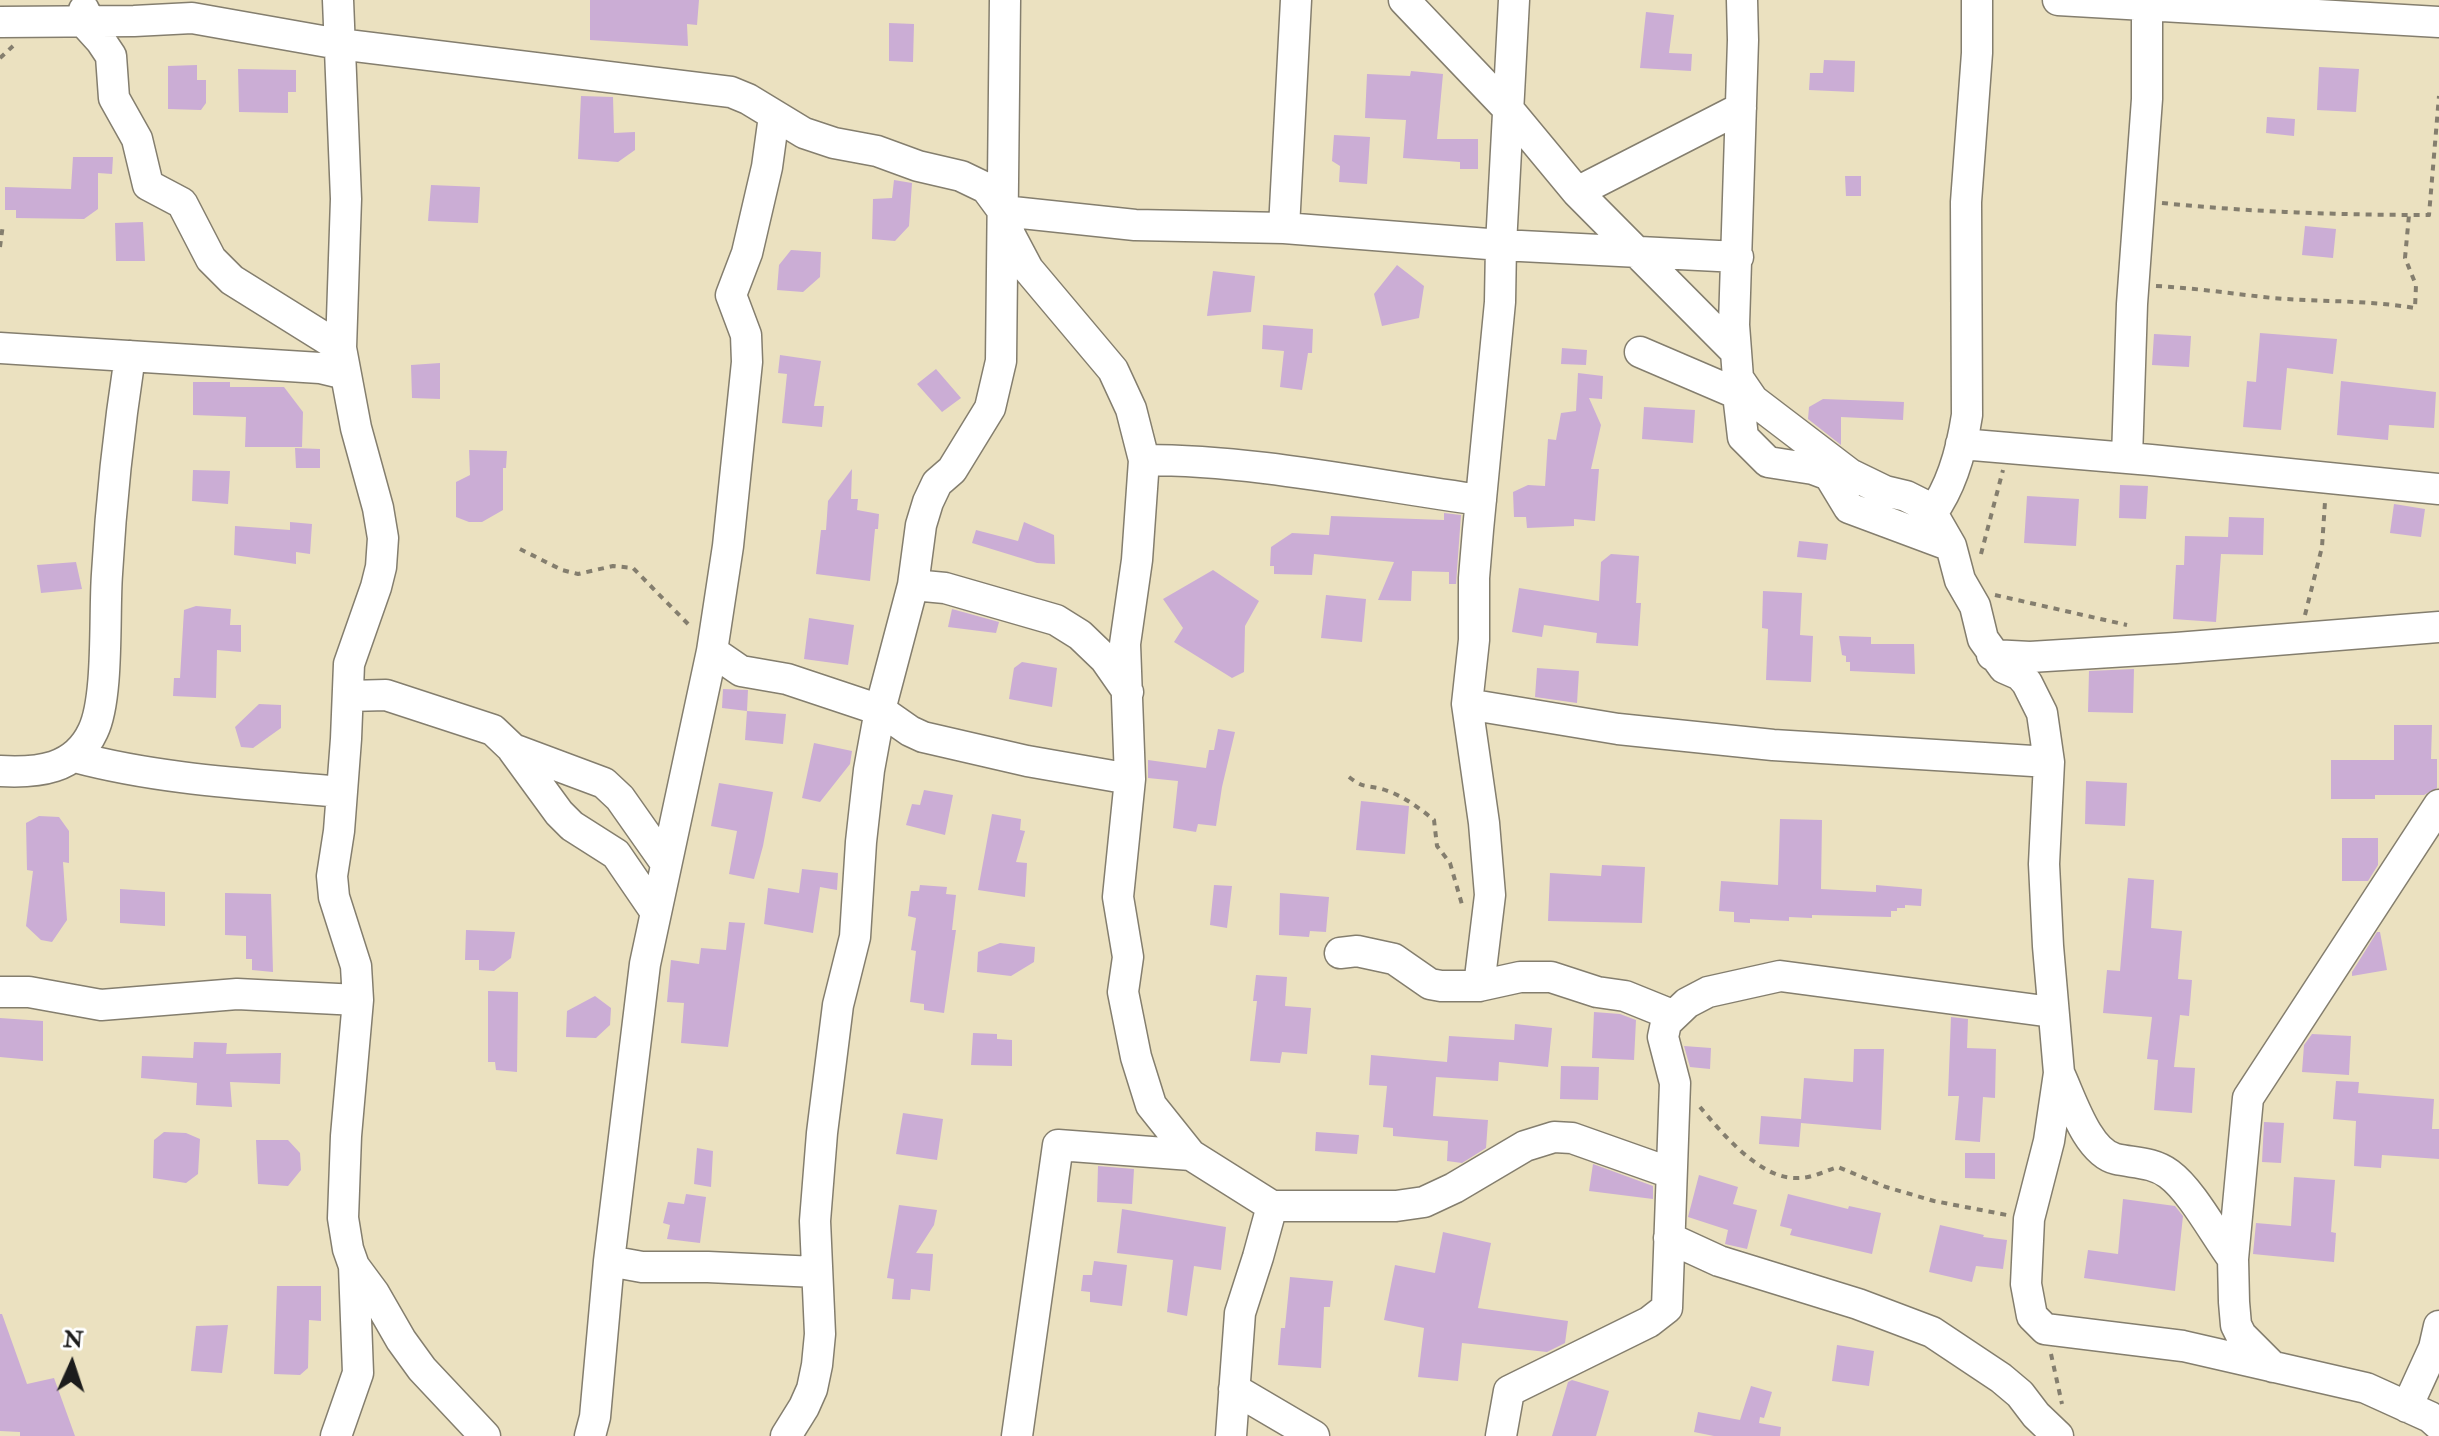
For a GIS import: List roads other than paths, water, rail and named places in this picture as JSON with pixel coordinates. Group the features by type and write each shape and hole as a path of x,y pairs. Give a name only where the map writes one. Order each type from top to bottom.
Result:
{"street":[{"path":"336,1436 358,1373 354,1266 345,1233 343,1199 358,1000 356,966 332,887 349,696 349,664 376,587 383,538 343,361 346,199 338,0"},
{"path":"786,1436 812,1389 817,1365 820,1334 815,1221 822,1133 838,1005 855,937 867,785 880,710 913,585 921,525 928,502 937,483 952,470 990,408 1001,361 1005,0"},
{"path":"1284,228 1296,0"},
{"path":"1404,0 1509,110 1577,192 1734,350"},
{"path":"1479,986 1490,895 1467,704 1474,640 1474,578 1500,302 1514,0"},
{"path":"1742,0 1734,350 1738,378 1753,400 1850,474 1885,491 1914,500 1932,513 1951,546 1960,580 1975,606 1983,639 2004,668 2020,675 2034,694 2045,726 2049,762 2044,864 2052,1012 2059,1073 2049,1141 2029,1219 2026,1284 2032,1316 2045,1329 2183,1346 2366,1388 2425,1418 2439,1326"},
{"path":"1932,513 1943,498 1967,415 1966,202 1977,53 1977,0"},
{"path":"2058,0 2392,10 2439,22"},
{"path":"2127,458 2139,201 2159,3"},
{"path":"0,22 40,23 84,10 134,21 203,9 339,44 731,92 804,133 834,143 877,151 972,180 986,188 1003,211 1010,235 1028,269 1113,370 1131,409 1144,460 1137,560 1125,644 1130,779 1118,897 1128,957 1123,992 1136,1057 1151,1105 1191,1155 1272,1206 1396,1206 1424,1202 1525,1146 1554,1137 1572,1138 1671,1173"},
{"path":"84,10 111,56 114,98 137,139 148,185 182,203 211,259 232,280 343,361"},
{"path":"1577,192 1741,108"},
{"path":"590,1436 595,1417 609,1261 645,964 712,651 728,546 747,362 746,335 731,295 747,253 767,167 774,116"},
{"path":"1003,211 1135,225 1284,228 1501,245 1738,257"},
{"path":"0,348 320,368 343,361"},
{"path":"1640,352 1738,394 1743,437 1768,462 1813,469 1829,475 1849,508 1951,546"},
{"path":"0,771 32,773 54,768 75,757 93,732 101,697 110,517 130,356"},
{"path":"1961,444 2439,489"},
{"path":"1144,460 1206,462 1361,480 1481,500"},
{"path":"913,585 945,588 1056,620 1080,635 1105,659 1128,692"},
{"path":"1992,655 2030,657 2439,627"},
{"path":"712,651 741,671 787,679 880,710 923,737 1027,761 1130,779"},
{"path":"349,696 386,695 493,730 513,749 559,813 572,826 616,854 655,911"},
{"path":"1467,704 1618,729 1773,745 2049,762"},
{"path":"513,749 604,783 620,798 665,862"},
{"path":"75,757 133,771 341,792"},
{"path":"2273,1367 2241,1335 2236,1325 2233,1259 2248,1098 2439,805"},
{"path":"1340,953 1357,951 1394,959 1430,984 1452,987 1479,986 1507,978 1551,977 1597,992 1625,996 1672,1015"},
{"path":"1501,1436 1509,1391 1649,1322 1667,1308 1675,1083 1663,1037 1666,1023 1687,1003 1708,992 1780,976 2052,1012"},
{"path":"0,992 29,992 101,1005 237,994 358,1000"},
{"path":"2059,1073 2095,1147 2114,1158 2145,1163 2167,1173 2189,1197 2233,1259"},
{"path":"1017,1436 1058,1145 1191,1155"},
{"path":"1231,1436 1240,1313 1272,1206"},
{"path":"1669,1238 1719,1261 1858,1304 1932,1332 2001,1378 2052,1427"},
{"path":"609,1261 642,1267 816,1272"},
{"path":"354,1266 374,1293 411,1356 485,1436"},
{"path":"1234,1389 1314,1436"}]}
